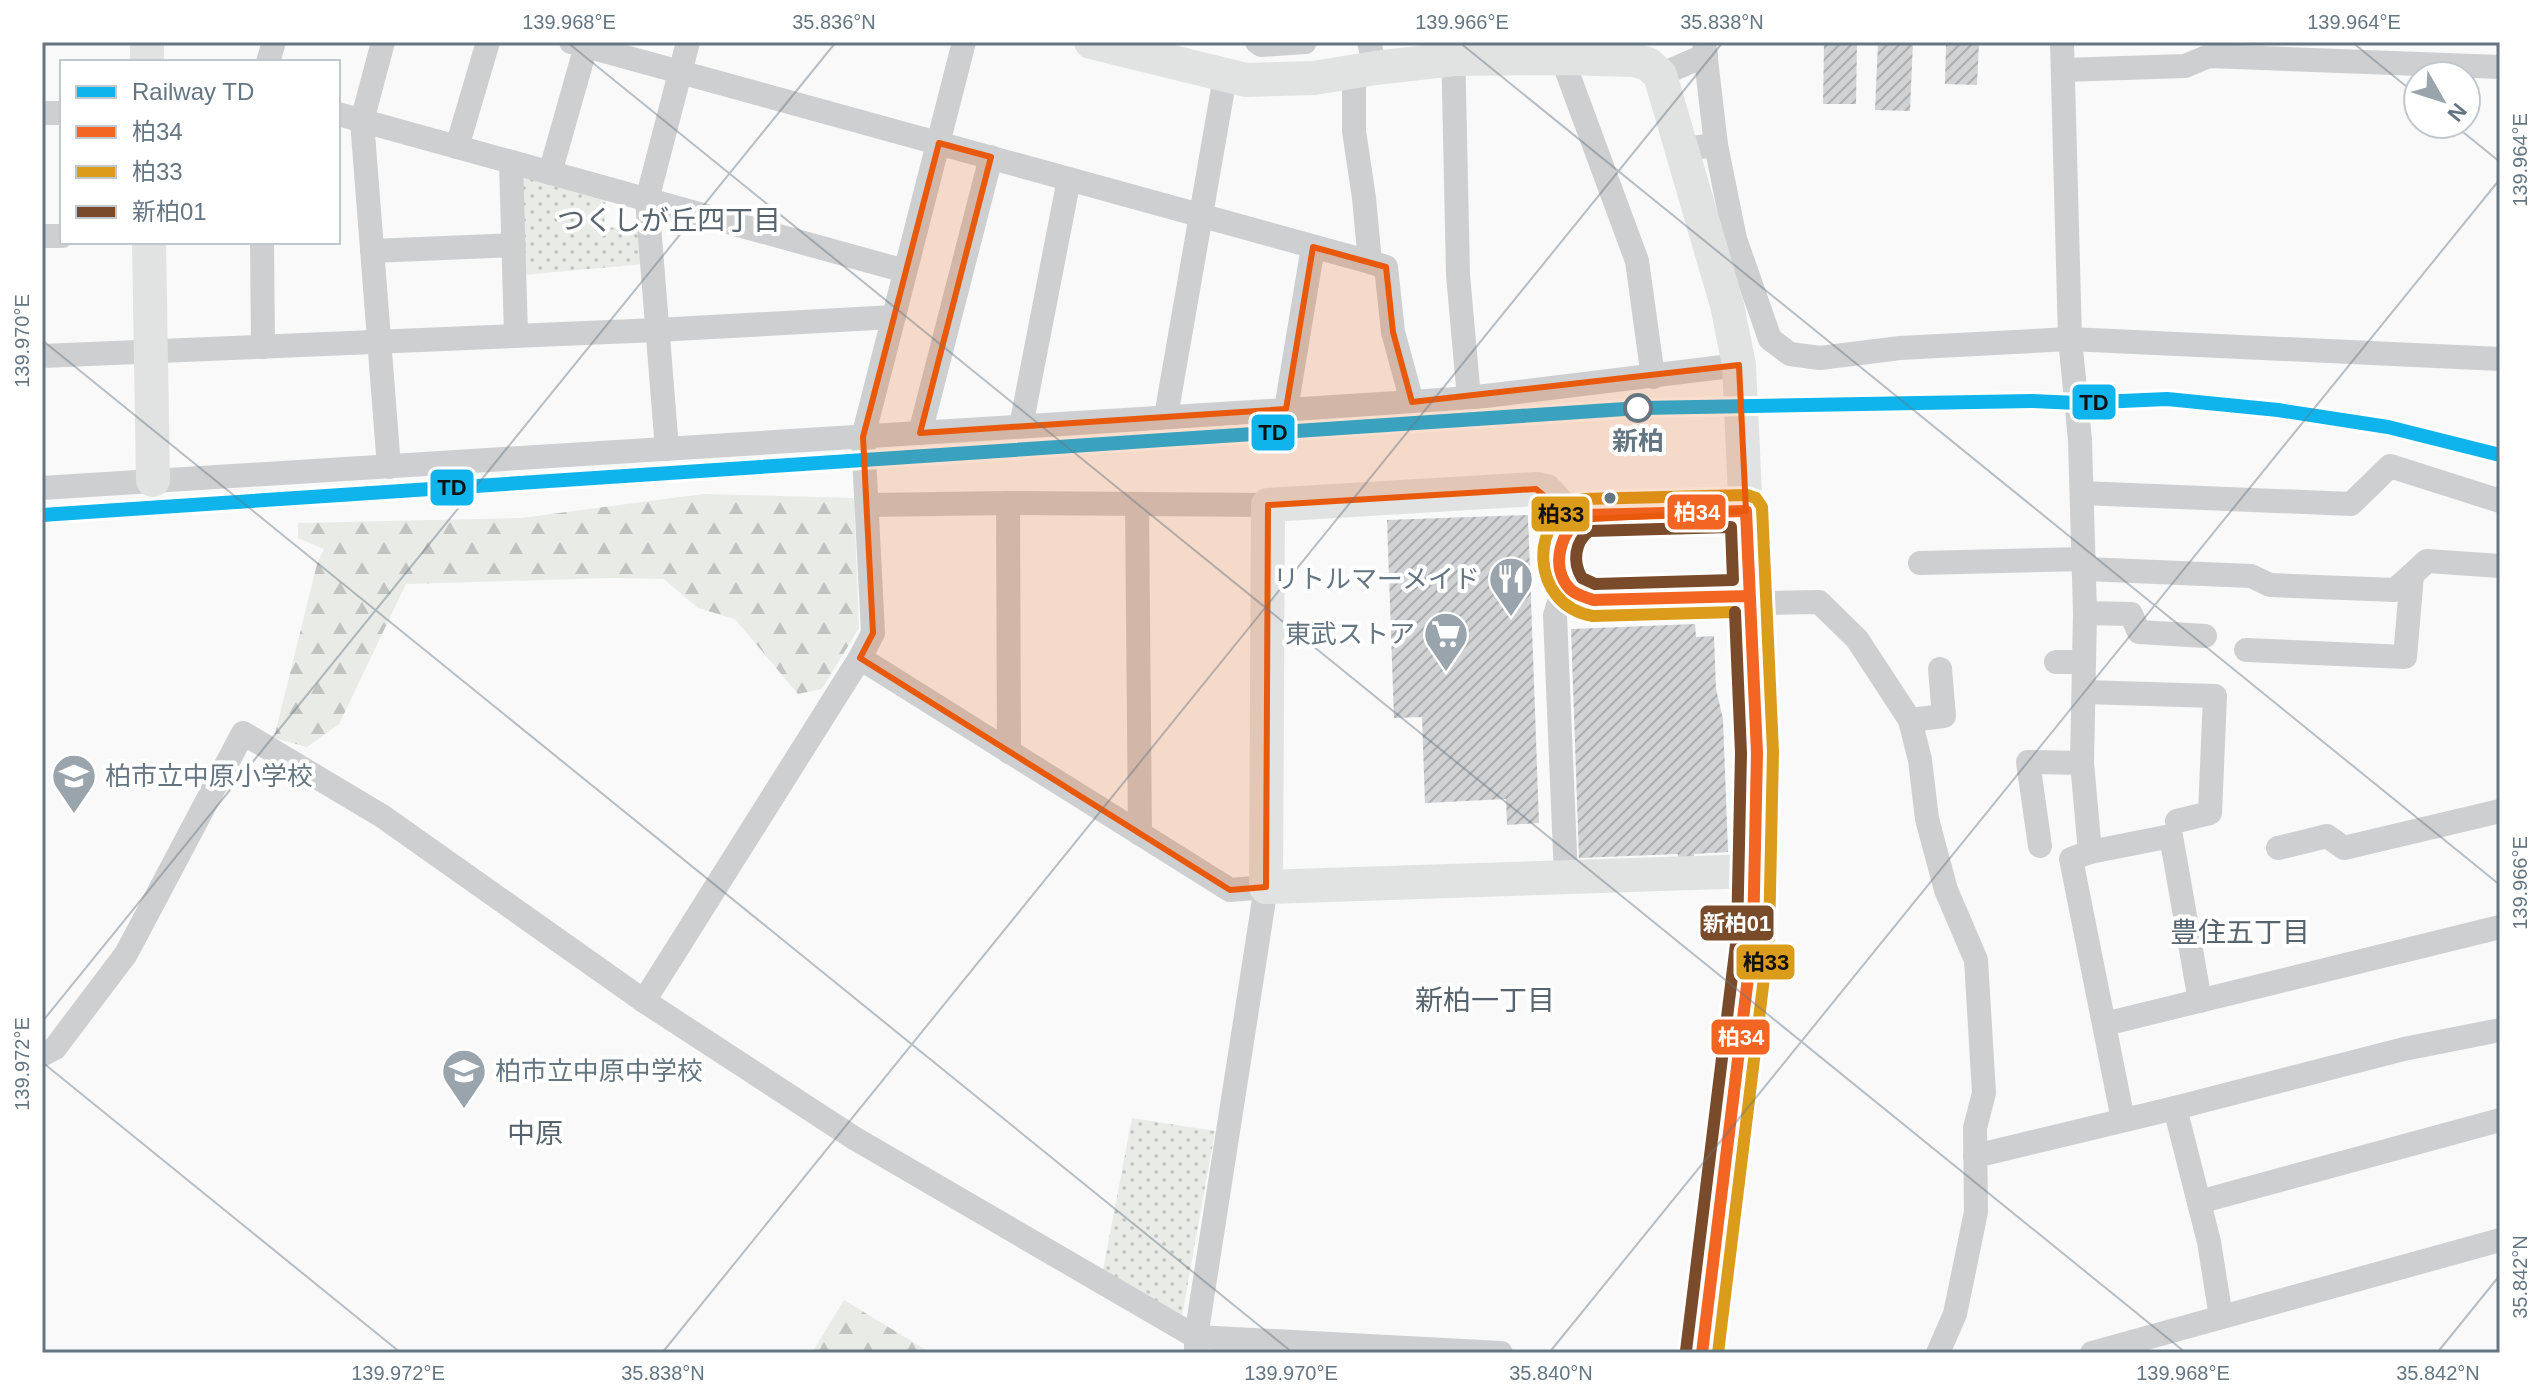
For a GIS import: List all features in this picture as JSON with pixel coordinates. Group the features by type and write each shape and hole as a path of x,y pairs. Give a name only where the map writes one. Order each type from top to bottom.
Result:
{"street":[{"path":"383,42 362,121 389,467"},
{"path":"457,147 488,42"},
{"path":"667,449 647,200 688,42"},
{"path":"644,1001 873,633 863,437 964,42"},
{"path":"1091,42 1139,48 1225,77 1246,80 1283,80 1366,60 1454,51 1562,50 1648,64 1660,75 1700,147 1770,339 1790,354 1820,358 1900,348 2070,339 2500,359"},
{"path":"1257,42 1261,45 1305,42"},
{"path":"2062,42 2070,339 2080,440 2084,564 2082,763 2090,852"},
{"path":"550,173 578,44 1386,267 1393,332 1412,402"},
{"path":"1660,75 1705,48 1708,94 1700,147 1713,261 1727,305 1739,365 1757,753 1749,976 1702,1353"},
{"path":"1562,50 1637,261 1653,377"},
{"path":"1454,51 1458,275 1469,398"},
{"path":"2063,70 2185,66 2209,56 2500,67"},
{"path":"1366,60 1354,131 1370,262"},
{"path":"1166,416 1225,77"},
{"path":"340,115 905,271"},
{"path":"920,433 991,157"},
{"path":"511,162 516,336"},
{"path":"1021,426 1069,179"},
{"path":"149,244 153,480"},
{"path":"262,244 263,347"},
{"path":"372,251 514,245"},
{"path":"1286,409 1313,247"},
{"path":"42,356 894,317"},
{"path":"42,488 1469,398 1739,365"},
{"path":"2082,493 2351,504 2390,466 2500,501"},
{"path":"867,505 1268,505 1536,489 1546,491 1573,520"},
{"path":"1008,503 1009,752"},
{"path":"1137,504 1140,834"},
{"path":"1196,1345 1266,887 1268,505"},
{"path":"1746,511 1585,515 1573,520 1562,538 1562,575 1570,589 1593,600 1748,596 1764,603 1819,602 1857,639 1910,720 1920,760 1927,819 1946,890 1976,960 1984,1093 1975,1128 1976,1212 1955,1314 1938,1353"},
{"path":"1920,563 2084,564 2251,576 2270,585 2395,590 2427,561 2500,566"},
{"path":"2246,650 2405,657 2412,575"},
{"path":"1566,877 1555,615 1560,599 1570,589"},
{"path":"2085,613 2131,614 2139,632 2205,636"},
{"path":"860,658 1230,890 1755,871"},
{"path":"2056,662 2084,662"},
{"path":"1910,720 1944,716 1940,669"},
{"path":"2084,692 2215,696 2210,813 2177,821"},
{"path":"42,1055 55,1048 126,954 243,733 382,816 644,1001 854,1138 1196,1345 1501,1353"},
{"path":"2040,846 2028,762 2082,763"},
{"path":"2278,848 2327,836 2344,848 2500,811"},
{"path":"2123,1120 2071,859 2090,852 2171,836 2200,1001"},
{"path":"2105,1024 2500,927"},
{"path":"1975,1156 2404,1049 2500,1030"},
{"path":"2175,1108 2209,1242 2221,1317"},
{"path":"2199,1202 2500,1120"},
{"path":"2092,1353 2500,1240"}],"highlighted area":[{"path":"939,143 991,157 920,433 1286,409 1313,247 1386,267 1393,332 1412,402 1739,365 1746,511 1573,520 1536,489 1268,505 1266,887 1230,890 860,658 873,633 863,437"}],"green space":[{"path":"525,173 606,197 604,228 640,226 645,264 522,275 518,179"},
{"path":"703,494 854,498 859,628 822,689 798,694 735,619 698,608 664,579 406,584 339,724 307,747 274,738 317,564 324,549 298,538 298,523 521,518"},
{"path":"1132,1118 1215,1131 1182,1316 1103,1270"},
{"path":"844,1300 931,1353 812,1353"}],"building":[{"path":"1824,42 1857,42 1856,104 1823,104"},
{"path":"1878,42 1913,42 1910,111 1875,110"},
{"path":"1946,42 1979,42 1977,85 1945,84"},
{"path":"1528,515 1539,823 1507,825 1506,799 1425,803 1422,717 1394,718 1387,520"},
{"path":"1695,624 1696,637 1714,636 1716,689 1723,719 1728,852 1694,854 1694,860 1678,860 1678,854 1579,858 1571,629"}],"rail line":[{"name":"TD","path":"42,515 1640,408 2032,401 2077,403 2167,399 2278,410 2388,427 2500,455"}],"transit line":[{"name":"柏33","path":"1718,1353 1769,937 1773,752 1762,507 1756,498 1747,495 1583,499 1565,509 1552,523 1545,541 1543,560 1547,579 1557,596 1572,609 1593,616 1735,612"},
{"name":"柏34","path":"1702,1353 1753,937 1757,753 1746,511 1585,515 1564,538 1559,559 1564,580 1572,591 1593,600 1748,596"},
{"name":"新柏01","path":"1731,527 1733,580 1595,584 1582,578 1577,565 1578,546 1589,531 1731,527"},
{"name":"新柏01","path":"1686,1351 1737,936 1741,753 1735,612"}],"place":[{"name":"新柏","path":"1638,408"},
{"name":"リトルマーメイド","path":"1511,618"},
{"name":"東武ストア","path":"1446,673"},
{"name":"柏市立中原小学校","path":"74,815"},
{"name":"柏市立中原中学校","path":"464,1110"}],"district":[{"name":"つくしが丘四丁目","path":"669,220"},
{"name":"豊住五丁目","path":"2240,932"},
{"name":"新柏一丁目","path":"1485,1000"},
{"name":"中原","path":"535,1133"}]}
